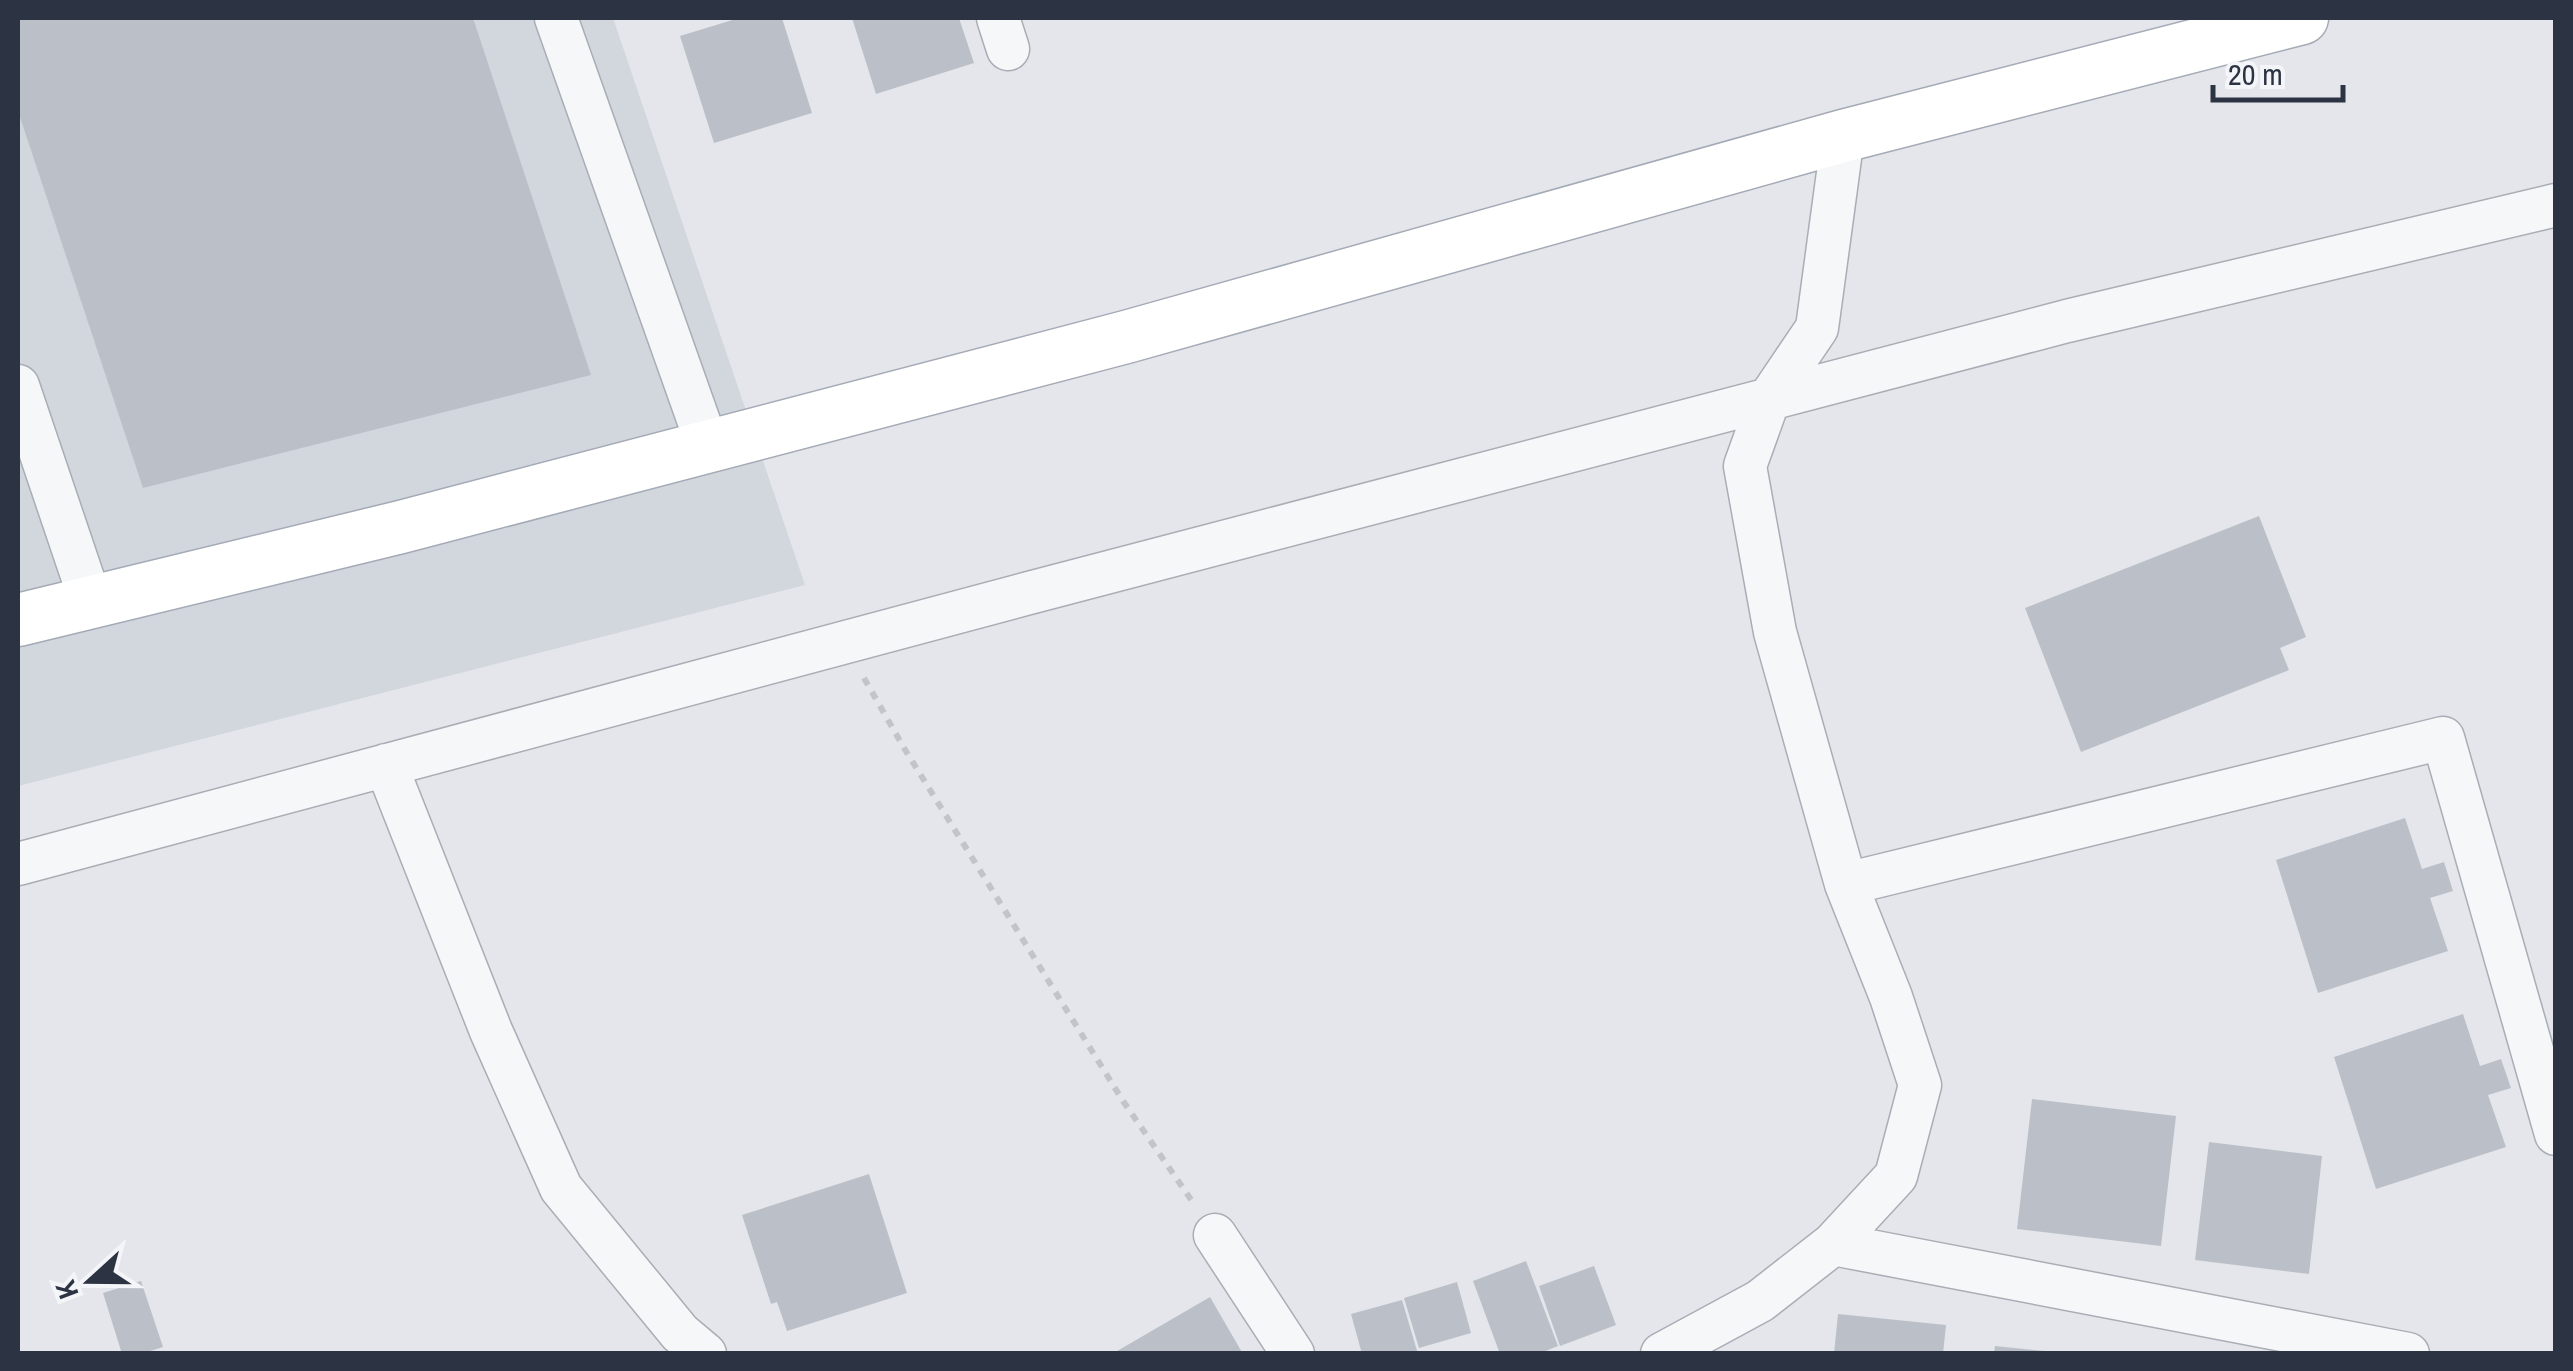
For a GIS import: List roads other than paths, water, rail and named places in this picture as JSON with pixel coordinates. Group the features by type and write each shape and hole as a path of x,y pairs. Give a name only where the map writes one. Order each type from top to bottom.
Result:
{"main road":[{"path":"18,620 402,527 708,447 1126,336 1843,136 2302,18"}],"street":[{"path":"556,18 708,447"},
{"path":"1662,1354 1760,1301 1833,1244 1896,1176 1920,1085 1846,884 1774,632 1745,466 1770,399 1817,328 1843,136"},
{"path":"18,864 2067,321 2556,205"},
{"path":"18,386 91,602"},
{"path":"1846,884 2443,738 2556,1134"},
{"path":"386,766 484,1014 561,1188 680,1333 702,1353"},
{"path":"1215,1235 1293,1354"},
{"path":"1833,1244 2408,1354"},
{"path":"1726,1354 1760,1301"}]}
